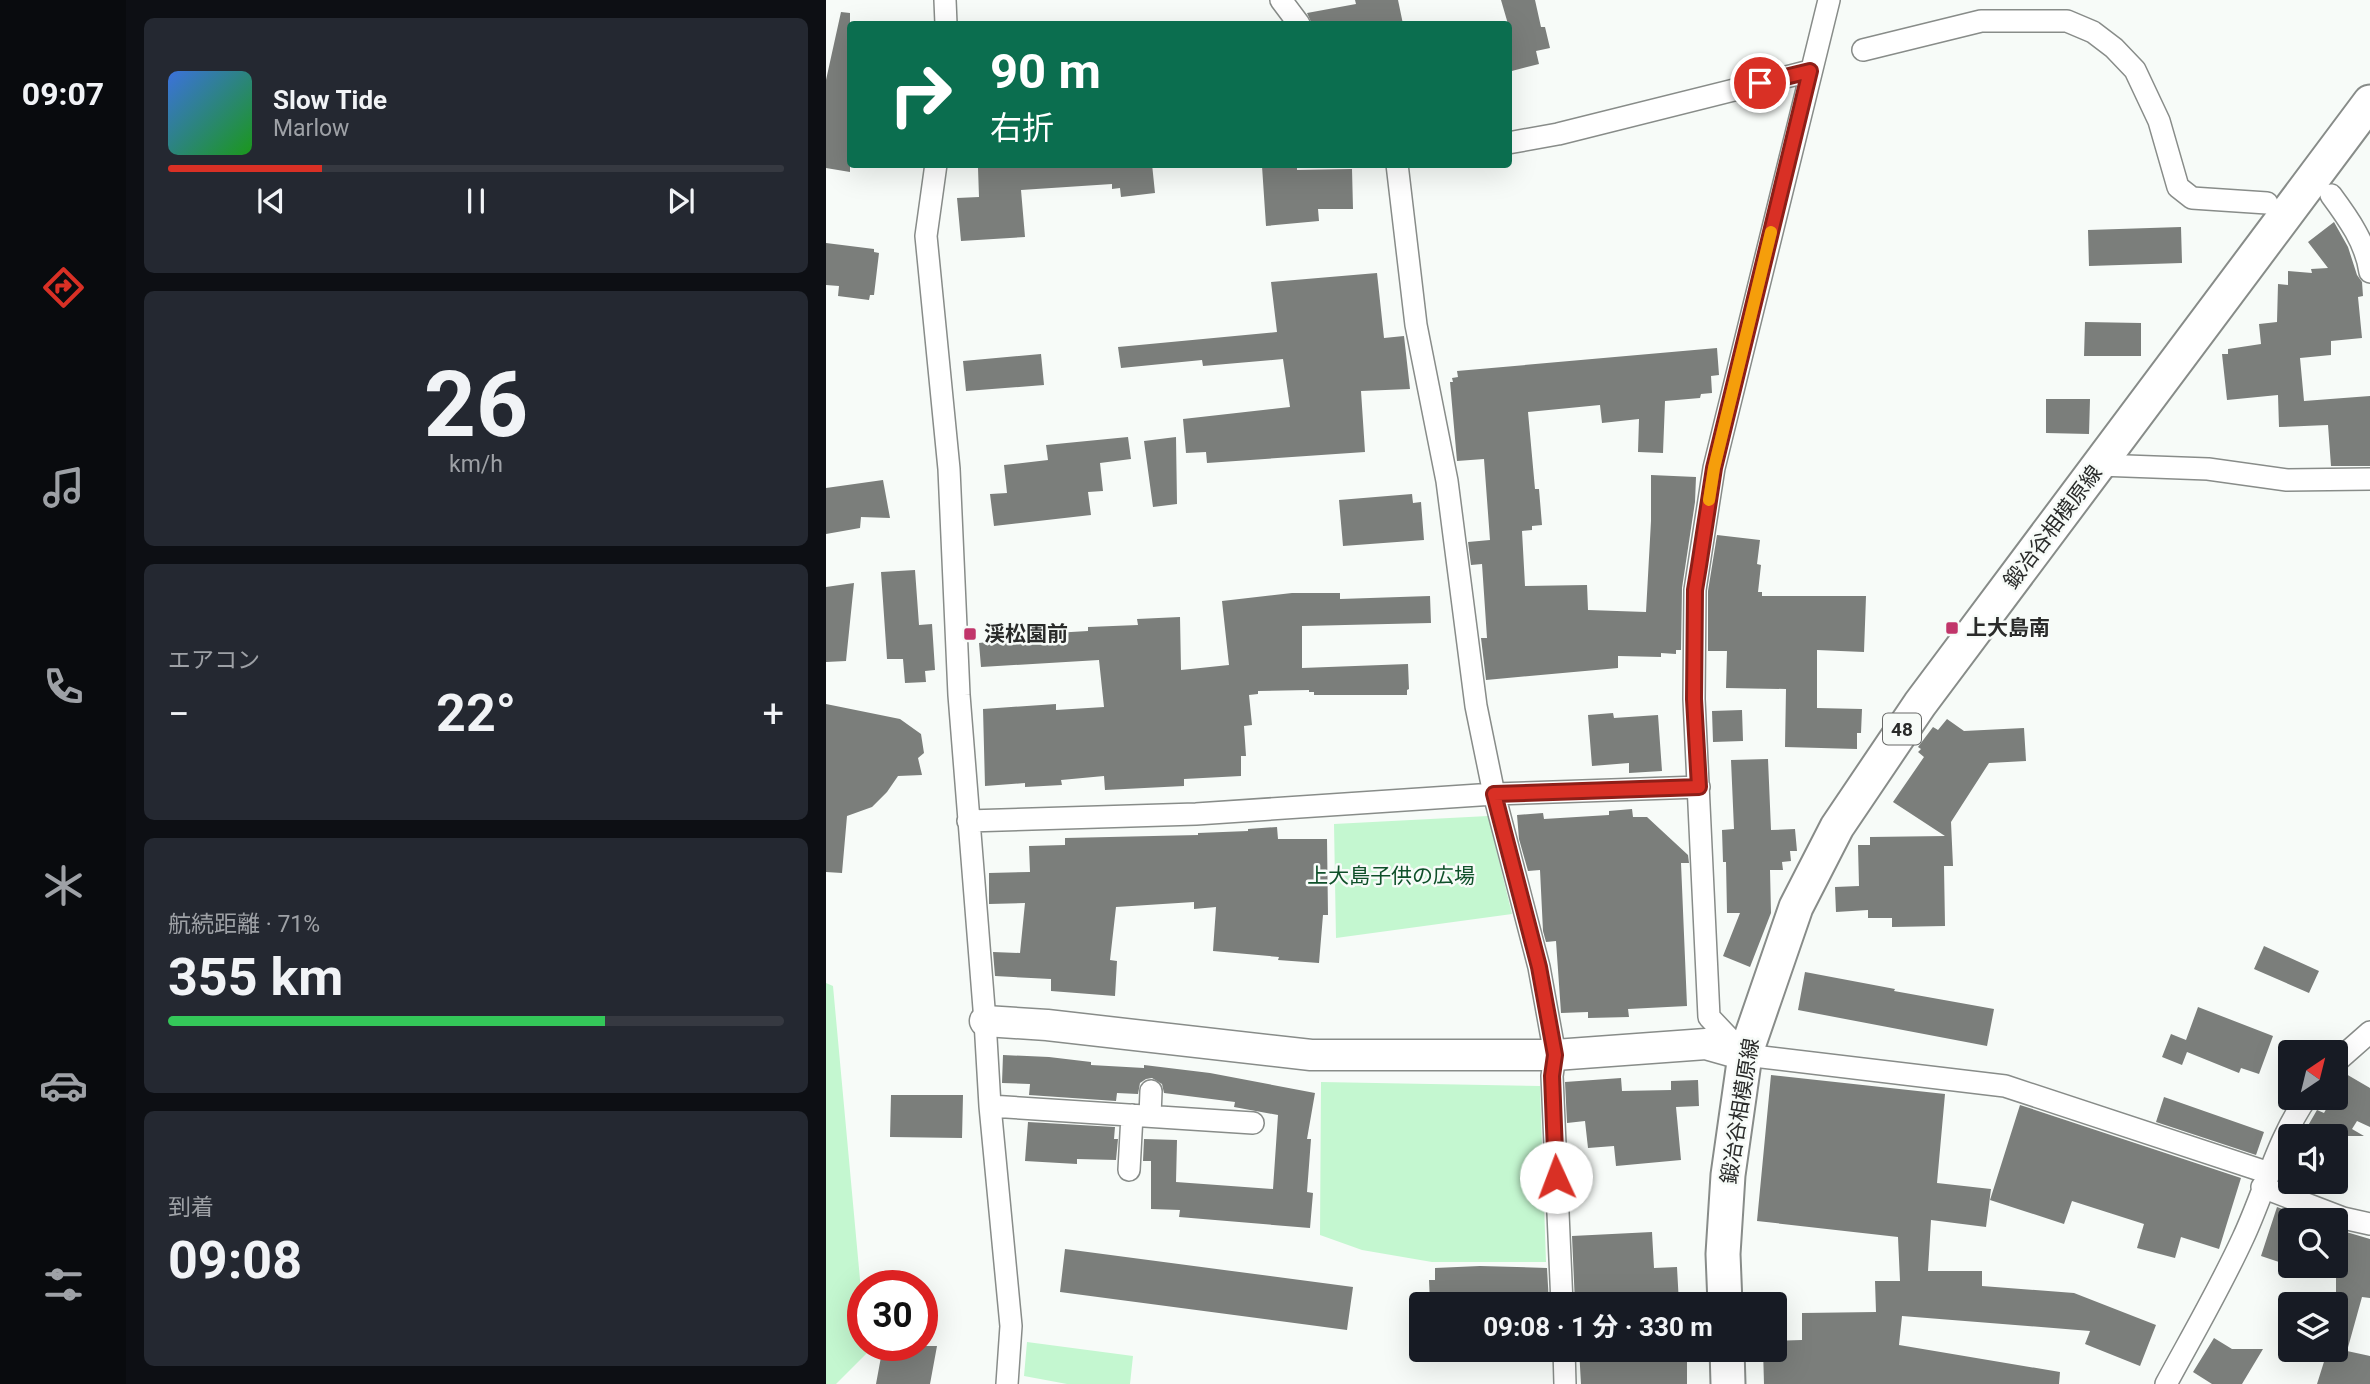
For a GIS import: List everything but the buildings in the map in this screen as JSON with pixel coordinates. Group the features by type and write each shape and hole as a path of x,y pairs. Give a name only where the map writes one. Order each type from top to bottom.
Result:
{"main road":[{"name":"鍛冶谷相模原線","path":"1725,1292 1723,1254 1728,1175 1745,1055 1796,907 1837,827 1920,704 2370,102"},
{"path":"1727,1362 1728,1384"}],"street":[{"path":"945,0 946,21"},
{"path":"1282,0 1296,21"},
{"path":"1745,1055 1709,1017 1694,699 1695,590 1714,468 1829,0"},
{"path":"1863,50 1981,20 2067,21 2093,32 2115,48 2136,71 2159,121 2178,187 2192,198 2267,203"},
{"path":"1512,142 1558,134 1810,71"},
{"path":"935,168 926,236 949,469 959,695 968,821 990,1106 1011,1326 1007,1384"},
{"path":"1398,168 1416,325 1447,481 1476,706 1494,794 1539,967 1555,1055 1552,1076 1561,1292"},
{"path":"2331,195 2351,222 2368,258 2370,272"},
{"path":"2099,465 2208,469 2287,480 2370,479"},
{"path":"968,821 1196,814 1494,794 1699,787"},
{"path":"985,1021 1047,1025 1311,1055 1555,1055 1706,1044 1745,1055 2005,1086 2265,1180 2343,1218 2370,1224"},
{"path":"2348,1051 2370,1032"},
{"path":"1129,1170 1141,1116 1152,1090"},
{"path":"990,1106 1253,1123"},
{"path":"2166,1384 2244,1236 2265,1180 2298,1110"},
{"path":"1564,1362 1565,1384"}],"green space":[{"name":"上大島子供の広場","path":"1488,816 1512,914 1336,938 1334,824"},
{"path":"826,983 833,986 859,1270 847,1270 847,1361 859,1361 836,1384 826,1384"},
{"path":"1321,1082 1540,1086 1546,1262 1432,1262 1362,1250 1320,1235"},
{"path":"1027,1342 1133,1356 1130,1384 1067,1384 1024,1376"}],"slow traffic":[{"path":"1709,500 1714,468 1771,232"}],"place":[{"name":"上大島南","path":"1952,628"},
{"name":"渓松園前","path":"970,634"}],"route":[{"path":"1556,1177 1552,1076 1555,1055 1539,967 1494,794 1699,787 1694,699 1695,590 1714,468 1810,71 1760,83"}]}
